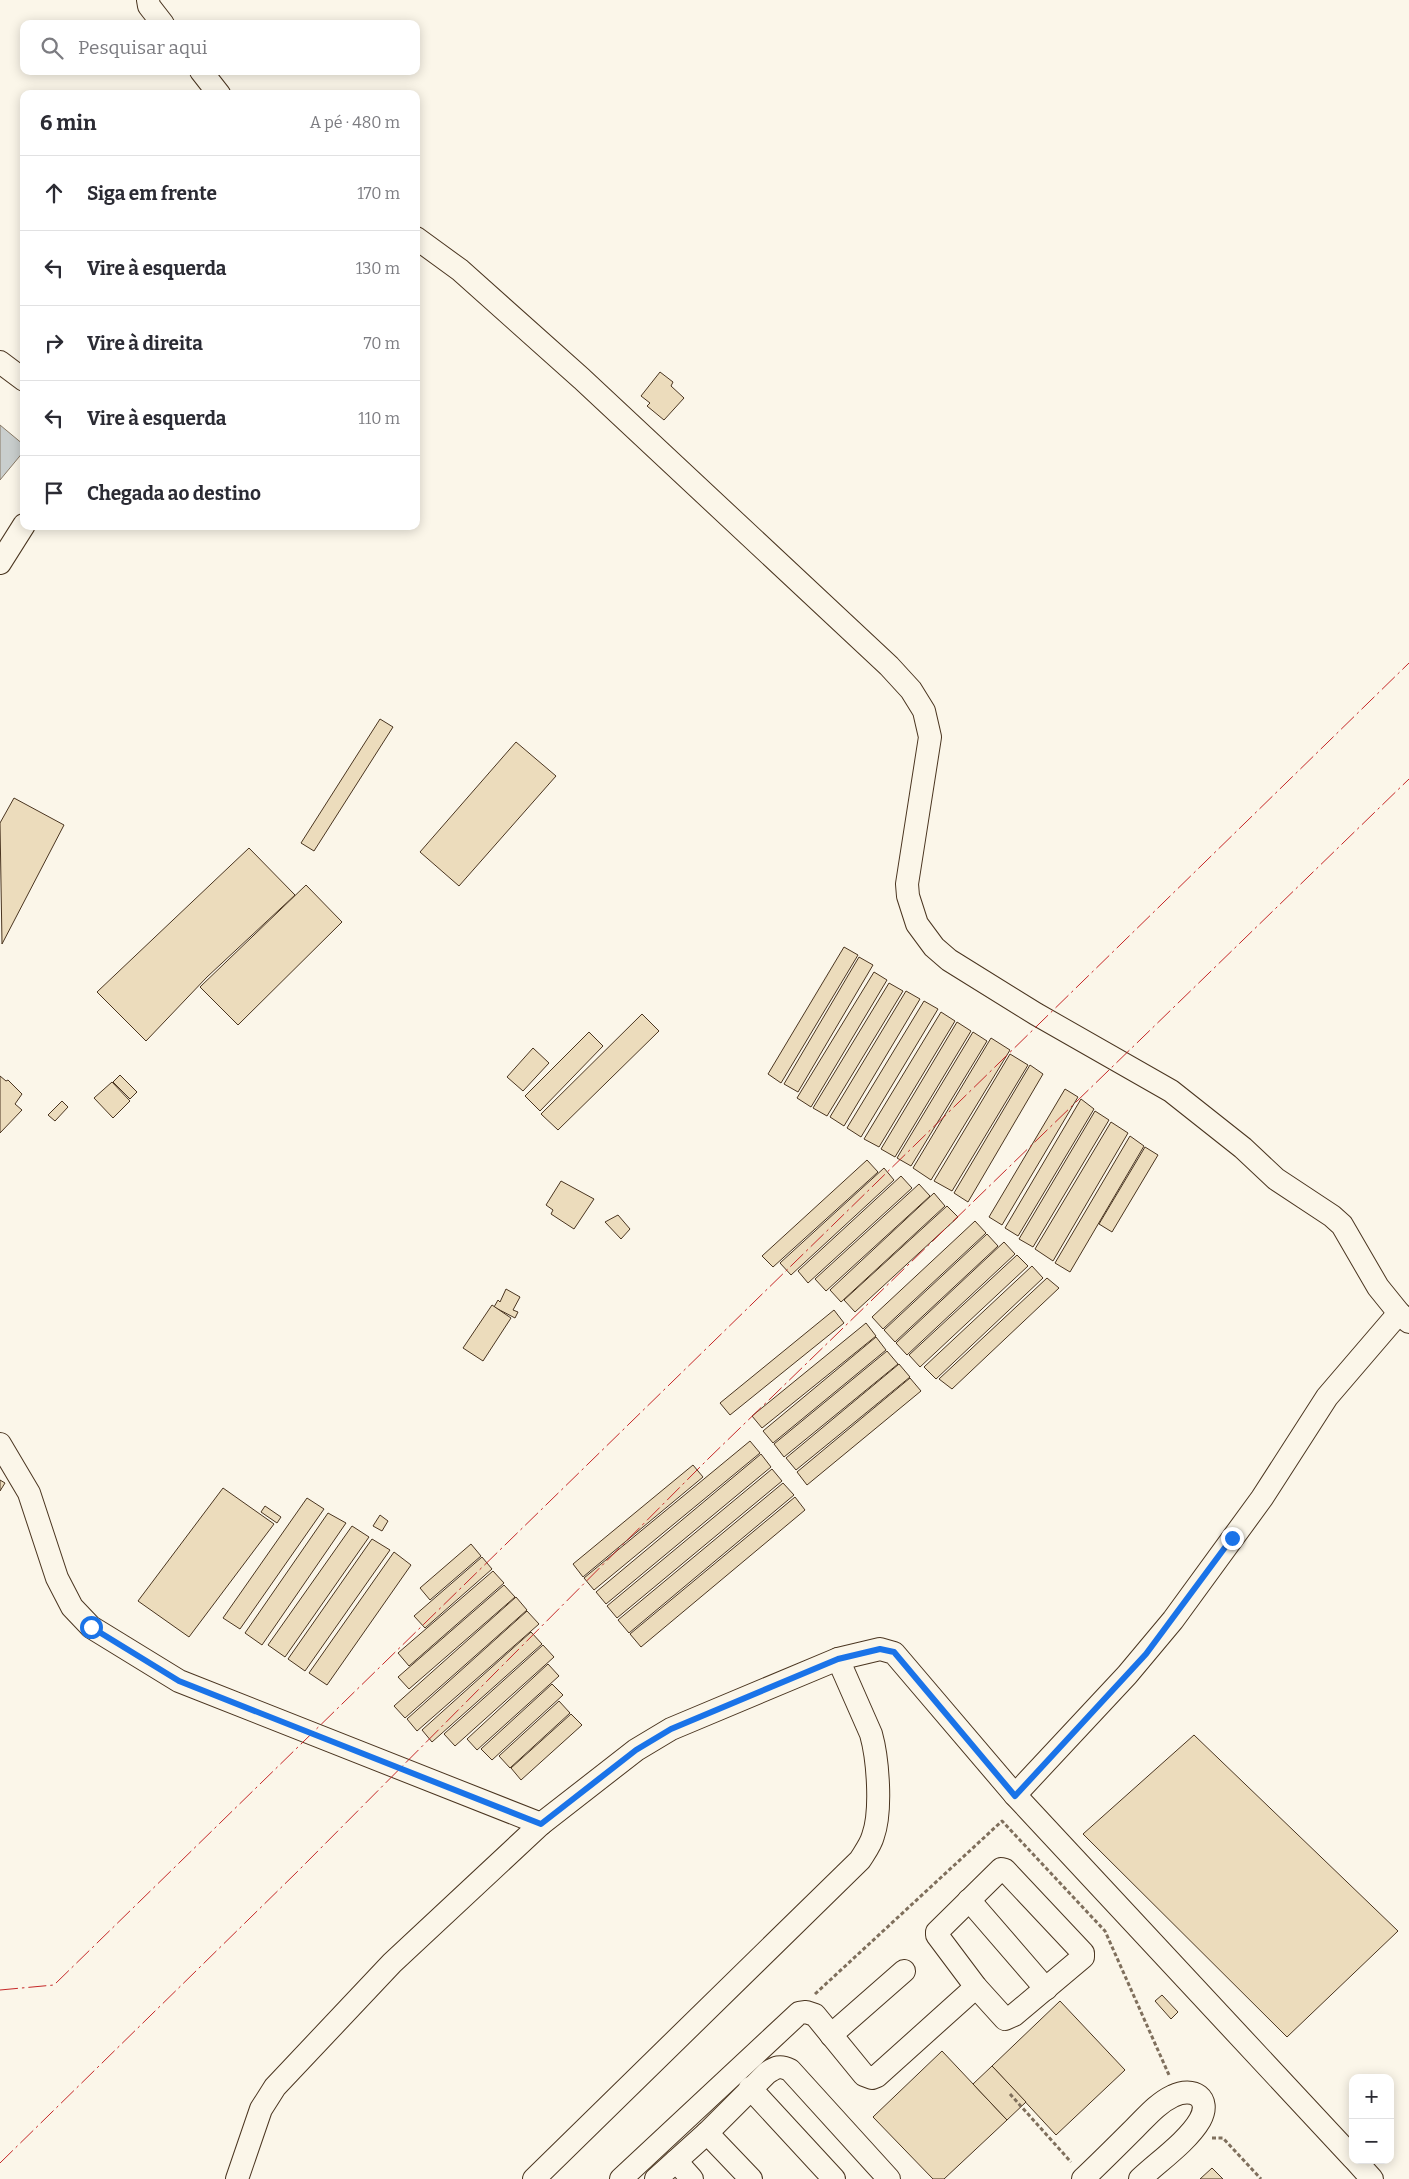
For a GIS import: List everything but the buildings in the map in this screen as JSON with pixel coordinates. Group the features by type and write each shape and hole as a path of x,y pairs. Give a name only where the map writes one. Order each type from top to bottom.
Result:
{"street":[{"path":"148,0 149,6 160,20"},
{"path":"204,75 216,90"},
{"path":"420,241 460,270 582,379 882,659 910,690 924,711 930,737 907,884 908,896 917,924 934,946 949,960 1021,1005 1171,1091 1243,1148 1276,1179 1332,1216 1342,1225 1378,1287 1404,1317 1327,1397 1262,1498 1173,1620 1127,1675 1015,1796"},
{"path":"0,362 20,377"},
{"path":"0,563 21,530"},
{"path":"0,1444 30,1493 57,1578 72,1607 91,1627 179,1681 541,1824"},
{"path":"237,2179 261,2109 275,2086 392,1963 541,1824 636,1750 671,1729 838,1659 880,1649 894,1652 1015,1796 1349,2154"},
{"path":"534,2179 860,1860 873,1836 878,1811 874,1746 871,1734 838,1659"},
{"path":"1003,1869 1083,1953 1082,1959 1014,2016 1005,2019 976,1987 936,1935 969,1900 1003,1869"},
{"path":"969,1900 1046,1988"},
{"path":"831,2035 904,1971"},
{"path":"621,2179 799,2013 806,2012 814,2015 864,2075 872,2078 877,2076 976,1987"},
{"path":"656,2179 707,2133 750,2088 776,2067 782,2066 790,2070 889,2179"},
{"path":"750,2088 834,2179"},
{"path":"1084,2178 1156,2107 1172,2096 1186,2090 1194,2092 1202,2100 1204,2107 1200,2118 1192,2130 1140,2179"},
{"path":"707,2133 751,2179"},
{"path":"676,2161 692,2179"},
{"path":"1358,2164 1372,2179"}],"path":[{"path":"1010,2094 1084,2178"},
{"path":"1210,2138 1223,2138 1261,2179"}],"shaded area":[{"path":"0,425 20,442 20,456 0,480"}],"power":[{"path":"0,1990 54,1985 1409,663"},
{"path":"0,2163 298,1871 707,1460 1409,779"}],"route":[{"path":"91,1627 179,1681 541,1824 636,1750 671,1729 838,1659 880,1649 894,1652 1015,1796 1146,1654 1232,1538"}]}
